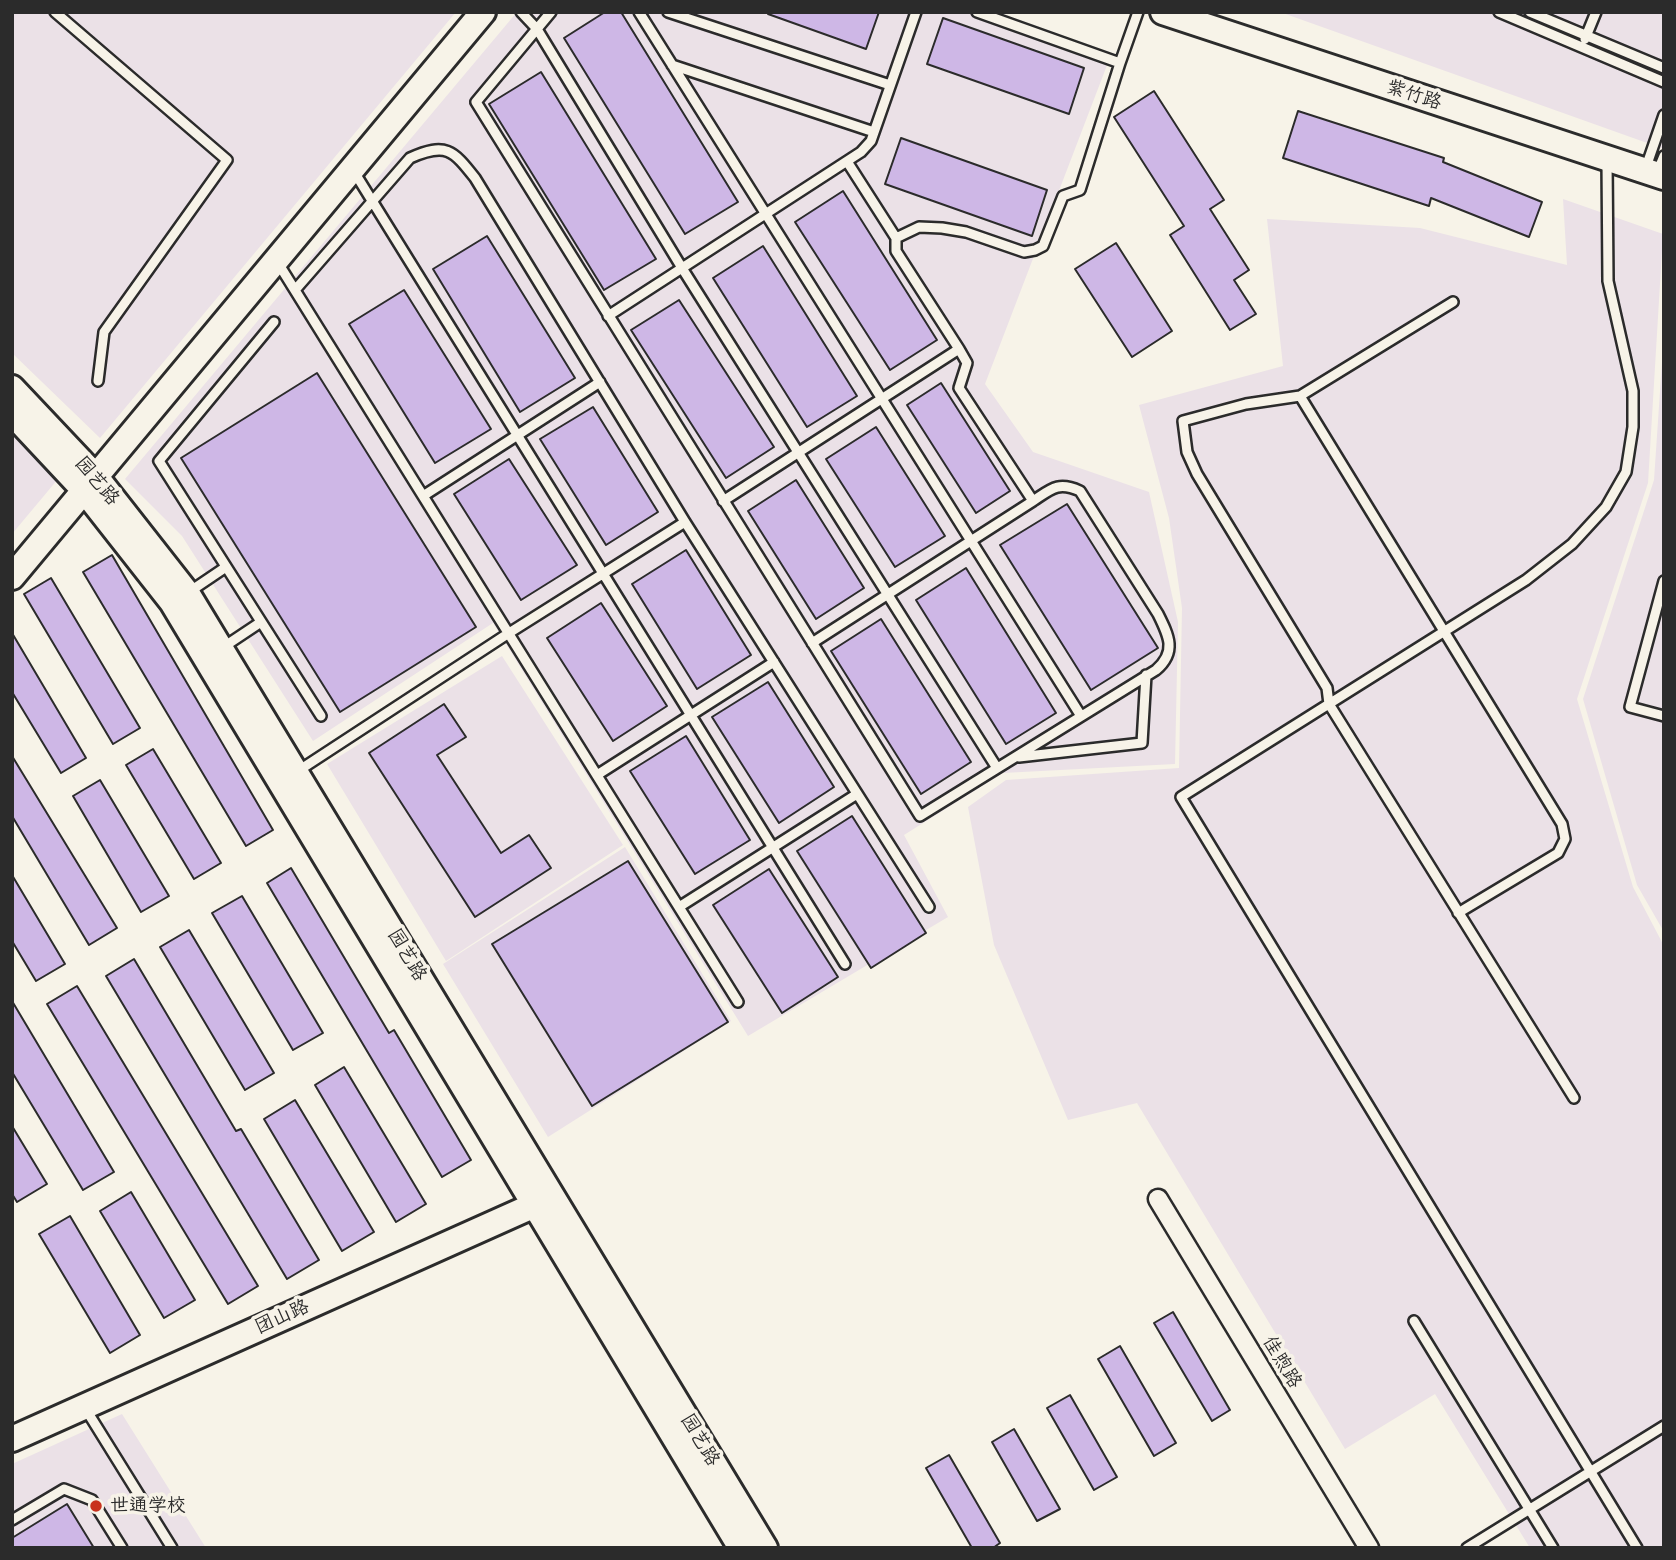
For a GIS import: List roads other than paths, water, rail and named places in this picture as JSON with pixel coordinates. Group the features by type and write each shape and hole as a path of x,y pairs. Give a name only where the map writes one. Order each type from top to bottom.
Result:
{"street":[{"path":"12,577 482,12"},
{"name":"紫竹路","path":"1174,14 1607,158 1657,170"},
{"name":"园艺路","path":"12,388 90,483 187,593 222,648 297,772 741,1548"},
{"name":"园艺路","path":"12,413 90,483 172,602 543,1200 765,1548"},
{"name":"佳煦路","path":"1158,1199 1370,1548"},
{"name":"团山路","path":"12,1439 543,1200"}],"lane":[{"path":"55,12 227,160 104,332 98,381"},
{"path":"522,12 537,29 682,268 997,768"},
{"path":"551,12 476,102 723,501 920,816 1146,675 1166,661 1170,645 1167,631 1158,614 1080,491 1068,485 1056,486 812,643"},
{"path":"639,12 1081,716"},
{"path":"668,12 890,85"},
{"path":"608,316 848,163 871,141 916,12"},
{"path":"977,12 1120,63"},
{"path":"896,239 919,227 942,228 966,232 1024,252 1043,246 1063,195 1080,190 1138,12"},
{"path":"1499,12 1664,82"},
{"path":"1530,12 1664,68"},
{"path":"1581,47 1596,12"},
{"path":"672,65 874,132"},
{"path":"1657,170 1664,115"},
{"path":"295,290 410,158 427,151 445,149 460,159 475,178 685,522 929,907"},
{"path":"1607,158 1608,281 1633,391 1633,427 1626,472 1606,507 1572,544 1526,580 1181,797 1637,1548"},
{"path":"848,163 896,239 896,251 967,363 959,388 1032,501"},
{"path":"352,169 845,964"},
{"path":"276,260 738,1002"},
{"path":"1453,302 1300,396 1246,404 1183,421 1186,452 1327,688 1329,704 1574,1098"},
{"path":"274,323 159,461 321,716"},
{"path":"723,501 959,349"},
{"path":"423,496 600,382"},
{"path":"1300,396 1562,824 1565,839 1558,853 1458,913"},
{"path":"297,772 685,522"},
{"path":"187,593 226,567"},
{"path":"1664,581 1630,706 1664,716"},
{"path":"222,648 261,622"},
{"path":"597,775 774,662"},
{"path":"1013,758 1142,743 1146,675"},
{"path":"679,906 857,794"},
{"path":"1414,1321 1553,1548"},
{"path":"84,1406 173,1548"},
{"path":"1467,1548 1664,1426"},
{"path":"12,1520 64,1489 92,1500 122,1548"}],"place":[{"name":"世通学校","path":"96,1506"}]}
